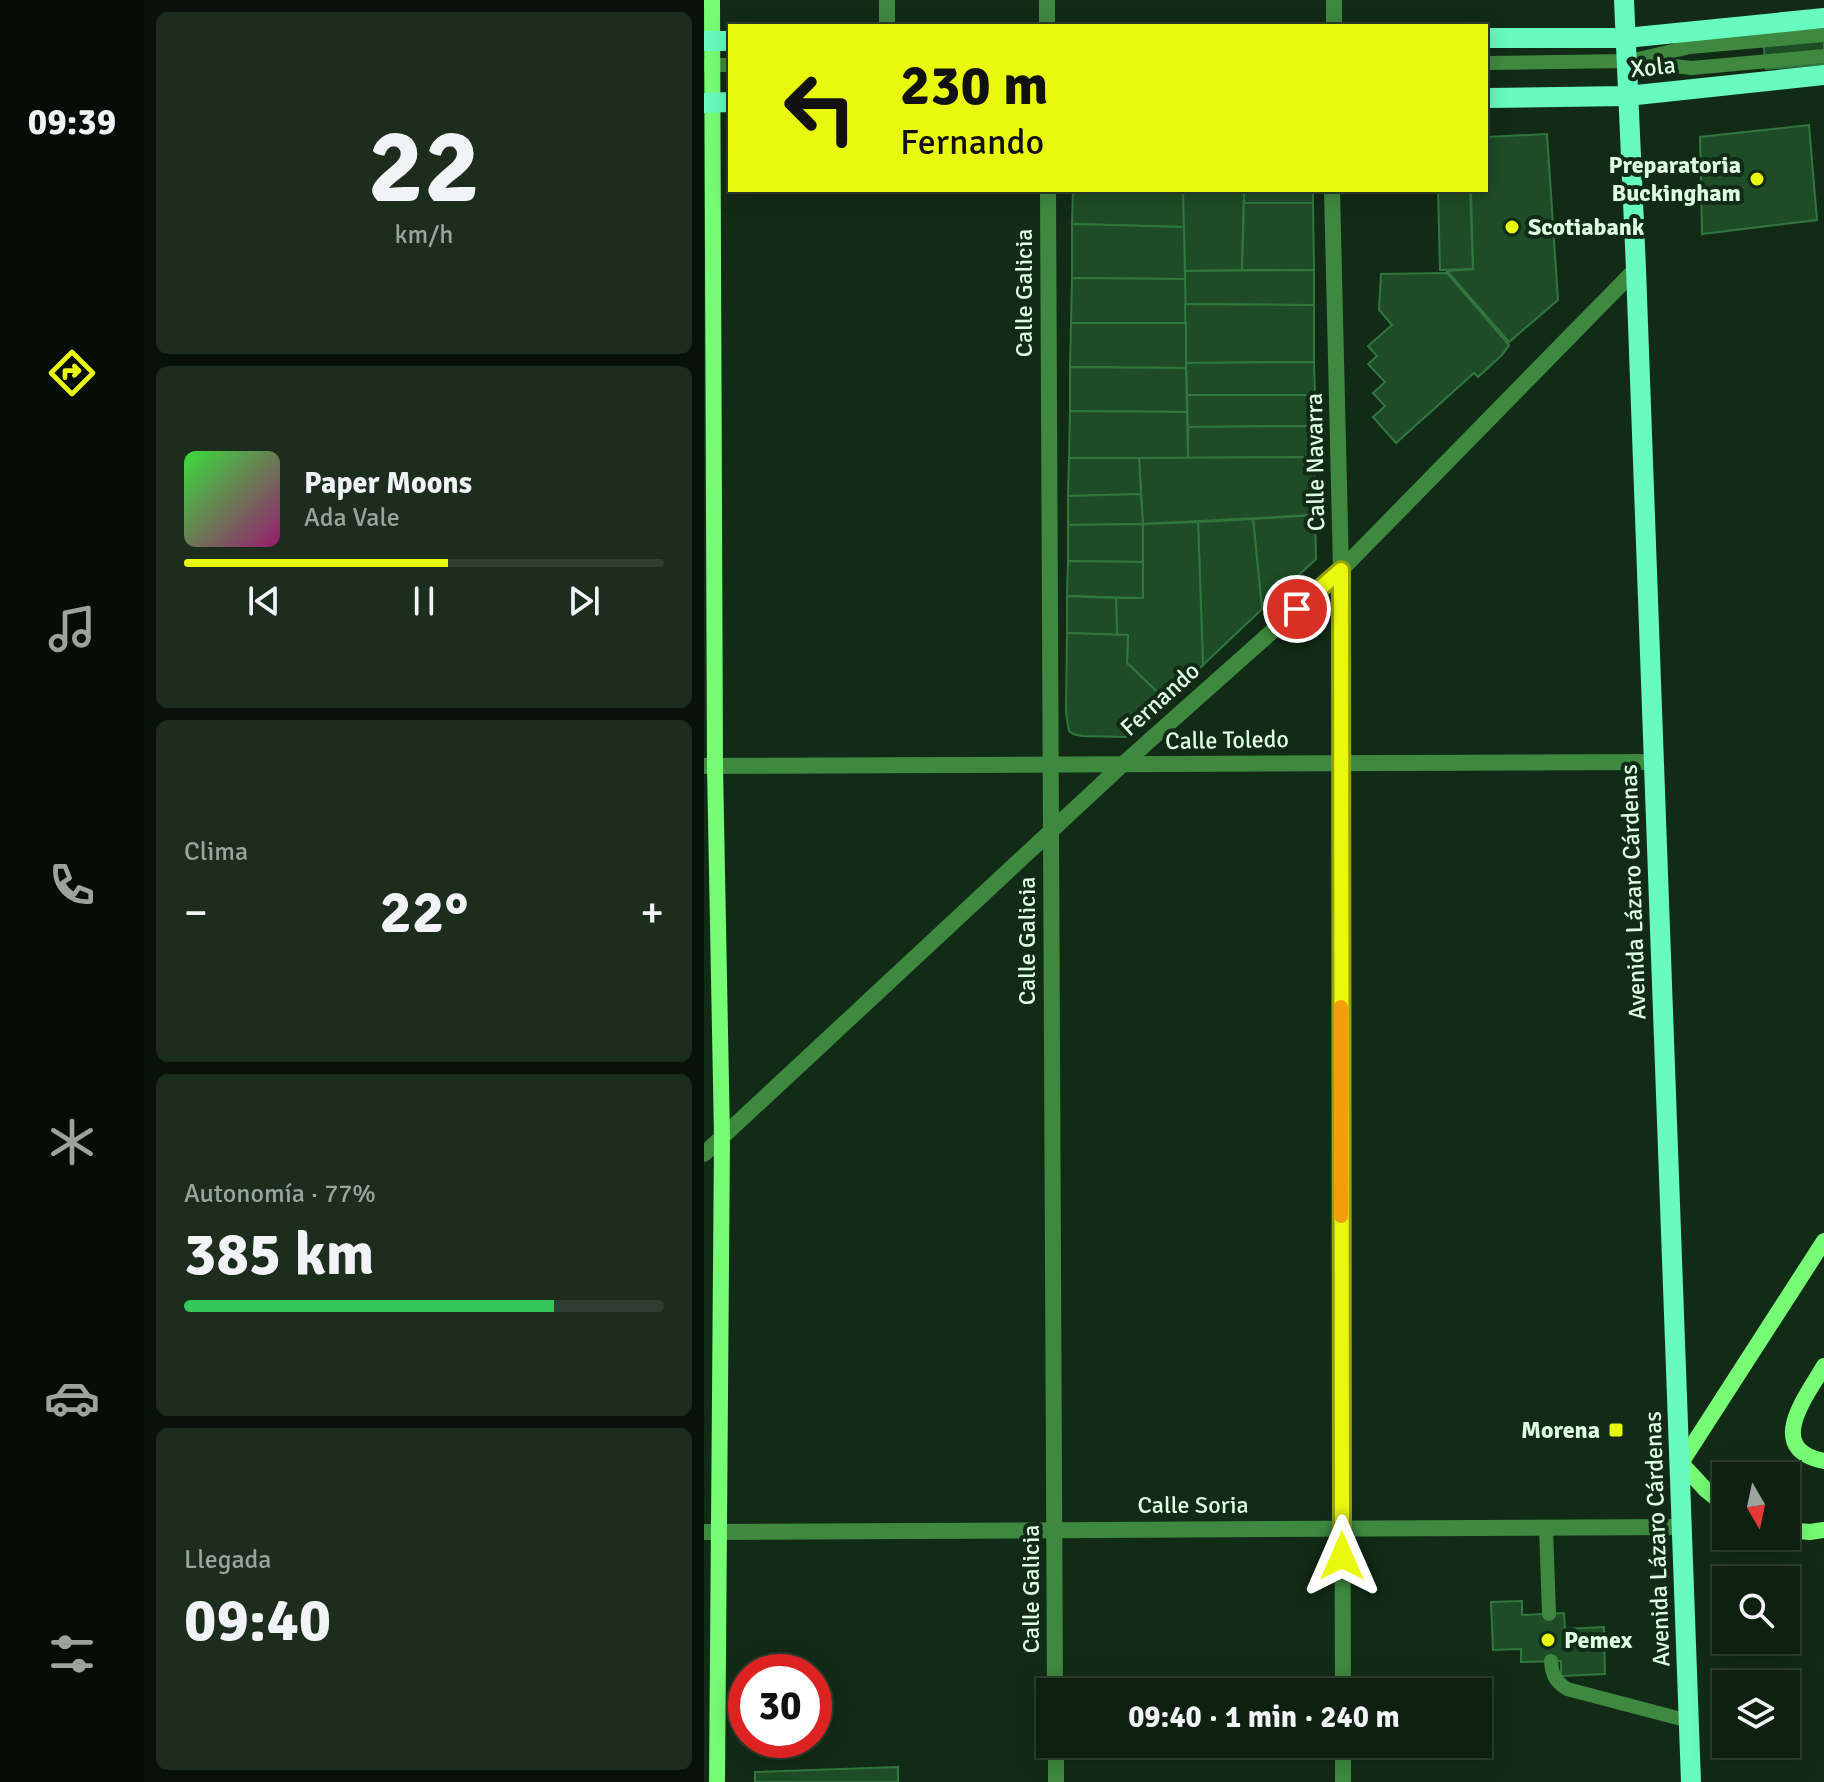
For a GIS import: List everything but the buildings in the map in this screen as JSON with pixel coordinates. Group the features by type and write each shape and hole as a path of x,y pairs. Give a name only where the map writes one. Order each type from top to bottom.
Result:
{"main road":[{"name":"Avenida Lázaro Cárdenas","path":"1624,0 1691,1782"},
{"name":"Xola","path":"1488,38 1626,38 1824,18"},
{"name":"Xola","path":"1488,98 1627,96 1824,75"}],"street":[{"path":"712,0 715,41 708,65 715,102 710,766 722,1137 711,1532 717,1782"},
{"path":"887,0 887,24"},
{"path":"1047,0 1047,24"},
{"path":"1334,0 1334,24"},
{"name":"Calle Galicia","path":"1048,192 1055,1678"},
{"name":"Calle Navarra","path":"1332,192 1341,570 1343,1678"},
{"name":"Fernando","path":"704,1154 1050,831 1341,570 1636,269"},
{"name":"Calle Toledo","path":"710,766 1655,762"},
{"path":"1712,1495 1681,1463 1824,1241"},
{"path":"1824,1366 1793,1419 1793,1439 1804,1455 1824,1461"},
{"name":"Calle Soria","path":"711,1532 1683,1527"},
{"path":"1800,1531 1824,1530"},
{"path":"1056,1758 1056,1782"},
{"path":"1343,1758 1343,1782"}],"lane":[{"path":"1626,61 1690,47 1824,35"},
{"path":"1488,63 1626,61 1692,68 1824,56"},
{"path":"1546,1527 1549,1614"},
{"path":"1551,1661 1552,1674 1567,1689 1689,1721"}],"slow traffic":[{"path":"1341,1007 1341,1216"}],"place":[{"name":"Preparatoria Buckingham","path":"1757,179"},
{"name":"Scotiabank","path":"1512,227"},
{"name":"Morena","path":"1616,1430"},
{"name":"Pemex","path":"1548,1640"}],"route":[{"path":"1297,609 1341,570 1342,1556"}]}
